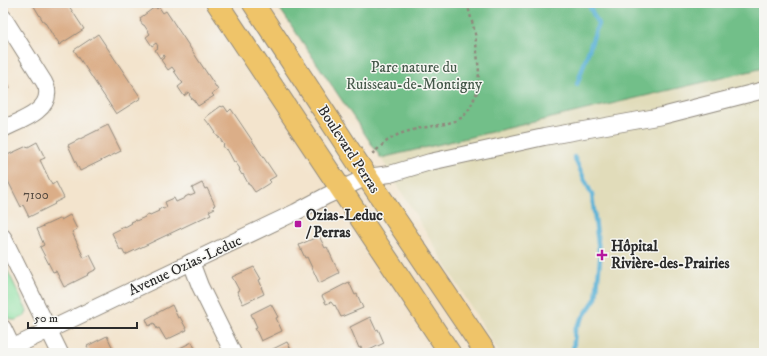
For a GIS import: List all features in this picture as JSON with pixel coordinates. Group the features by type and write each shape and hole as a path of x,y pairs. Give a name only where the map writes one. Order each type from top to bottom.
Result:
{"main road":[{"name":"Boulevard Perras","path":"217,3 450,353"},
{"name":"Boulevard Perras","path":"253,3 367,177 486,353"}],"street":[{"path":"3,18 44,82 47,90 47,99 42,107 34,114 3,129"},
{"name":"Avenue Ozias-Leduc","path":"10,351 48,330 367,177 390,174 430,162 544,137 662,116 764,90"},
{"path":"3,237 60,353"},
{"path":"191,262 200,286 233,353"},
{"path":"3,328 10,351"}],"path":[{"path":"371,154 387,141 399,134 455,121 463,117 470,108 477,92 479,72 475,33 467,3"}],"shaded area":[{"name":"Hôpital Rivière-des-Prairies","path":"764,68 764,353 499,353 381,158"}],"green space":[{"name":"Parc nature du Ruisseau-de-Montigny","path":"276,3 764,3 764,68 381,158"},
{"path":"3,261 27,311 25,316 16,320 9,318 3,306"}],"building":[{"path":"32,3 67,3 84,29 59,45"},
{"path":"155,7 157,9 159,7 163,13 166,11 218,90 212,94 214,96 198,106 189,95 189,92 184,96 178,87 183,83 172,67 168,70 161,60 165,56 164,55 160,58 155,50 158,48 156,43 152,46 146,37 150,34 140,21 140,18"},
{"path":"98,34 141,98 116,114 74,50"},
{"path":"3,73 10,88 3,91"},
{"path":"221,106 224,106 228,112 231,109 276,176 269,180 271,182 255,192 243,174 242,175 239,167 234,162 227,149 226,150 223,146 224,145 219,137 205,119"},
{"path":"108,125 121,151 80,171 68,145"},
{"path":"37,142 45,158 40,160 52,185 56,182 64,198 29,217 23,205 21,207 3,171 7,169 3,161 3,157"},
{"path":"202,183 205,189 207,188 215,205 213,206 215,208 209,211 211,214 125,255 122,249 120,250 112,233 120,229 119,228 125,227 132,223 131,222 167,207 165,202 174,198 176,202 189,195 195,194 192,188"},
{"path":"70,215 77,229 72,232 84,258 90,255 97,269 64,287 56,271 53,272 40,247 44,245 37,229"},
{"path":"319,236 325,248 327,247 339,273 319,283 307,257 305,258 299,245"},
{"path":"254,267 261,279 259,280 264,294 243,304 237,291 239,290 232,277"},
{"path":"349,282 355,295 357,294 363,308 341,317 335,305 334,306 331,302 326,304 322,296"},
{"path":"271,304 278,317 276,318 282,331 261,341 251,314"},
{"path":"172,305 178,318 180,317 187,330 166,340 159,328 157,329 154,323 149,326 146,319"},
{"path":"370,317 376,330 378,329 384,343 363,353 361,347 359,348 350,327"},
{"path":"107,336 115,353 90,353 87,346"},
{"path":"192,342 197,353 170,353"},
{"path":"287,342 293,353 265,353"},
{"path":"121,350 122,353 115,353"}],"waterway":[{"path":"577,84 598,24 588,3"},
{"path":"573,353 575,329 596,298 600,259 592,195 574,157"}],"place":[{"name":"Ozias-Leduc / Perras","path":"298,224"},
{"name":"Hôpital Rivière-des-Prairies","path":"602,255"}]}
